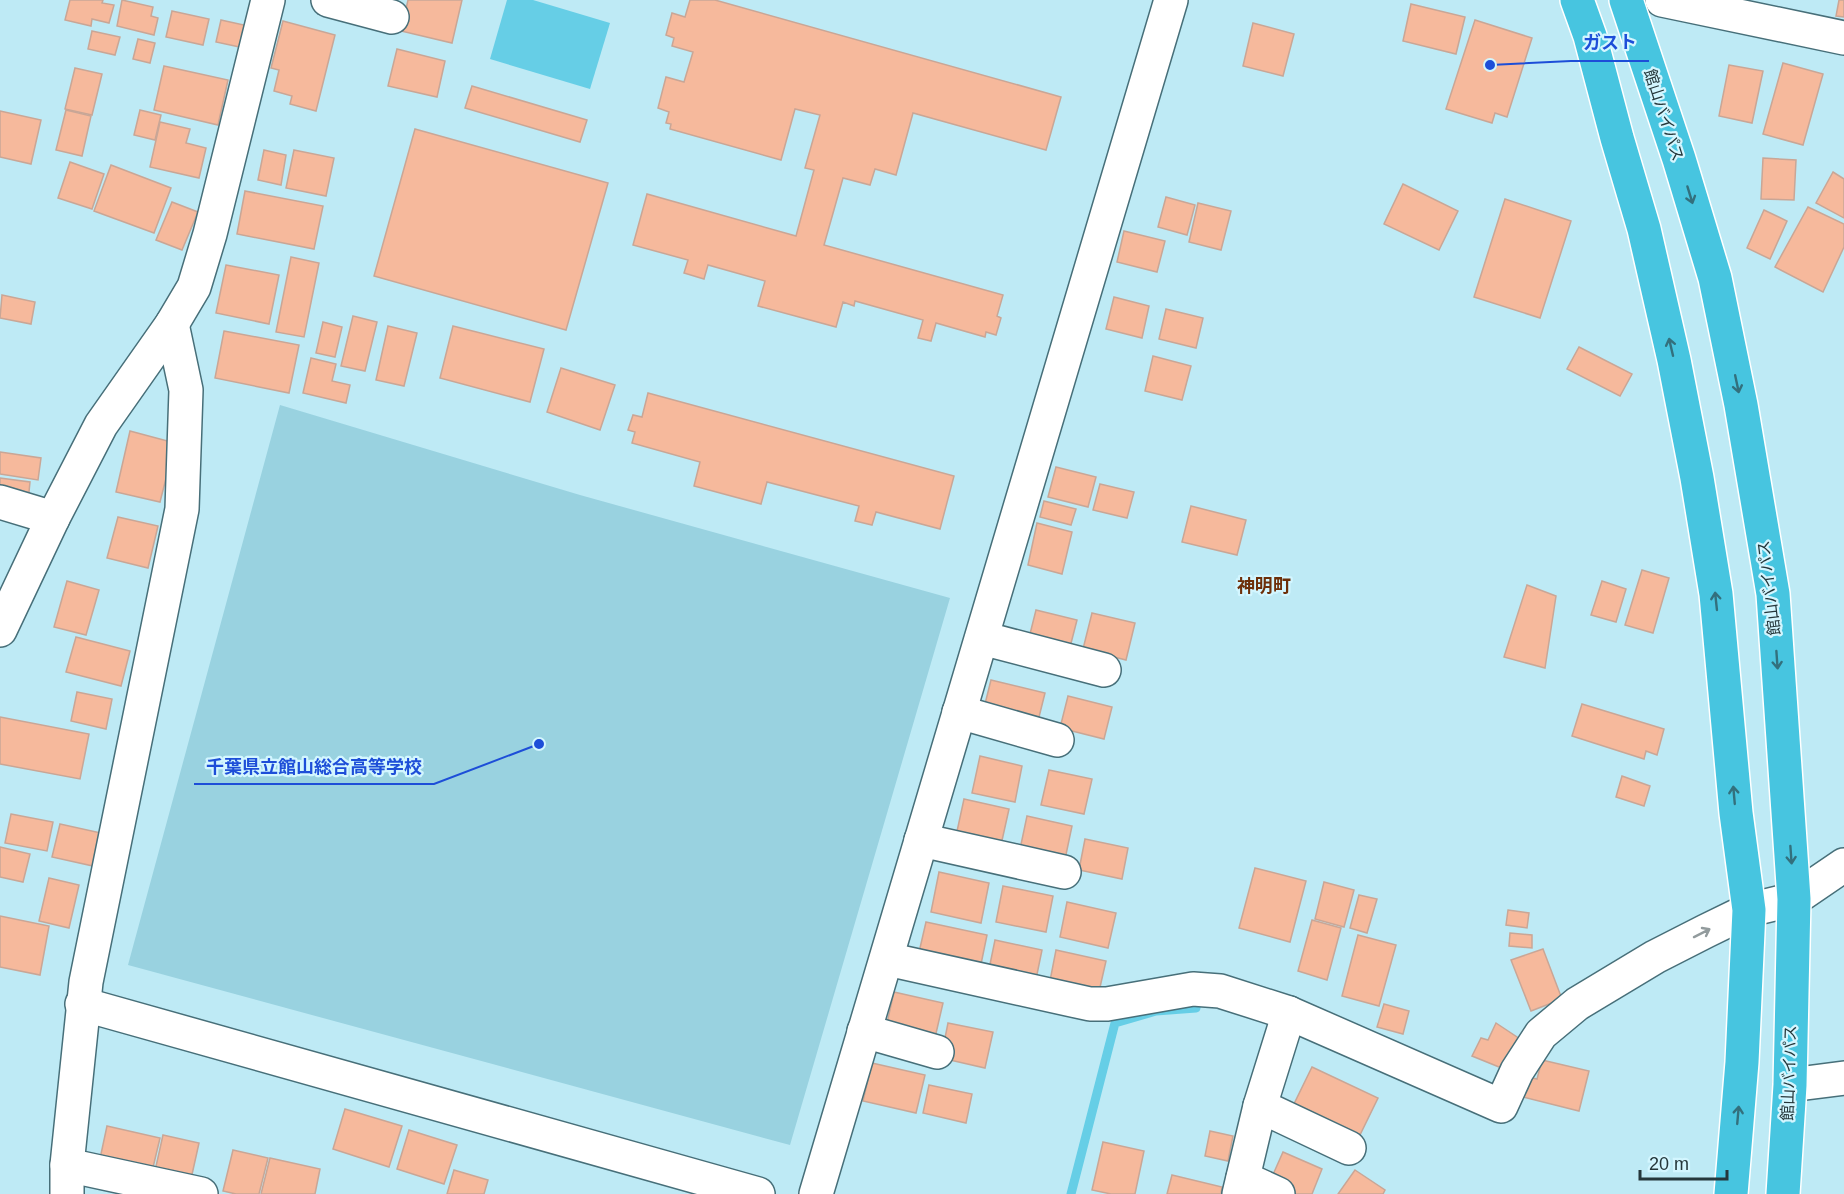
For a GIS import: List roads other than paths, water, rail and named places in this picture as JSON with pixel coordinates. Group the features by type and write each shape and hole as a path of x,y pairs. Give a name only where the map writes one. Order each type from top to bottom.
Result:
{"highway":[{"path":"1577,0 1590,36 1644,229 1674,360 1716,594 1736,813 1749,910 1742,1062 1731,1194"},
{"name":"館山バイパス","path":"1626,0 1679,159 1715,278 1741,405 1773,594 1794,899 1790,1085 1783,1194"}],"street":[{"path":"0,630 53,518 101,425 172,324 194,287 210,234 268,0"},
{"path":"328,0 392,17"},
{"path":"816,1194 1171,0"},
{"path":"1662,0 1844,38"},
{"path":"172,324 186,390 183,508 82,1004 67,1179 201,1194"},
{"path":"0,502 53,518"},
{"path":"982,638 1104,670"},
{"path":"959,712 1057,740"},
{"path":"921,840 1064,872"},
{"path":"887,959 1090,1004 1107,1004 1206,988 1220,991 1288,1013 1501,1106 1517,1071 1541,1034 1577,1004 1654,957 1749,910 1794,899 1844,865"},
{"path":"82,1004 758,1194"},
{"path":"1278,1194 1241,1186 1260,1106 1288,1013"},
{"path":"864,1031 937,1052"},
{"path":"1790,1085 1844,1078"},
{"path":"1260,1106 1349,1148"}],"waterway":[{"path":"1071,1194 1115,1023 1156,1011 1196,1008 1197,1000"}],"place":[{"name":"ガスト","path":"1490,65"},
{"name":"千葉県立館山総合高等学校","path":"539,744"}],"district":[{"name":"神明町","path":"1264,586"}]}
